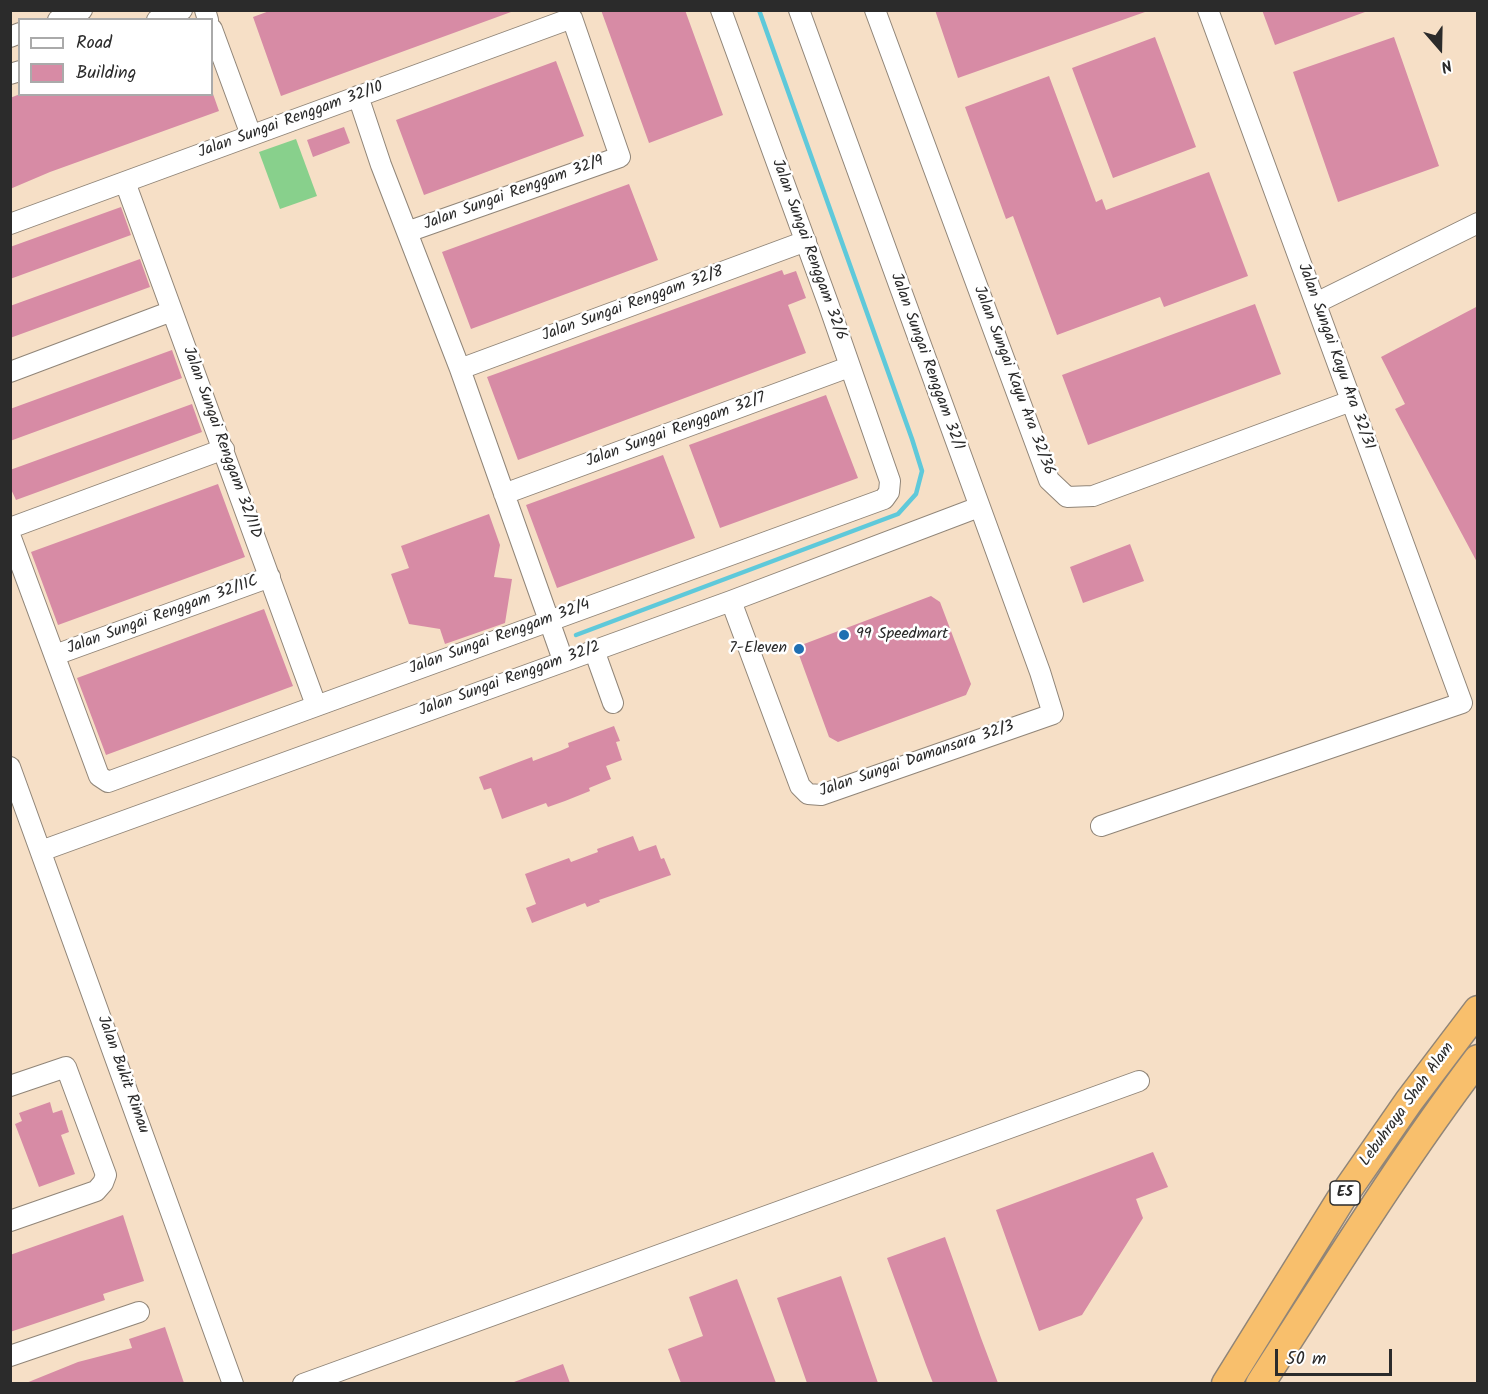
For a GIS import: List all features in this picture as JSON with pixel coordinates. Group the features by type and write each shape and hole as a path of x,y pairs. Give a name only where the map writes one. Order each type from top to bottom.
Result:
{"highway":[{"name":"Lebuhraya Shah Alam","path":"1226,1383 1341,1199 1409,1101 1478,1010"},
{"name":"Lebuhraya Shah Alam","path":"1260,1383 1437,1112 1478,1059"}],"street":[{"path":"63,18 82,10"},
{"path":"162,18 182,10"},
{"name":"Jalan Sungai Renggam 32/6","path":"721,10 806,241 890,481 889,492"},
{"name":"Jalan Sungai Renggam 32/1","path":"799,10 1040,672 1053,714"},
{"name":"Jalan Sungai Kayu Ara 32/36","path":"876,10 1049,480 1067,497 1093,496 1352,400"},
{"name":"Jalan Sungai Kayu Ara 32/31","path":"1101,826 1462,703 1208,10"},
{"name":"Jalan Sungai Renggam 32/10","path":"10,224 572,18 620,157"},
{"path":"213,32 251,135"},
{"path":"358,96 460,369 563,660"},
{"name":"Jalan Sungai Renggam 32/9","path":"407,232 620,157"},
{"name":"Jalan Sungai Renggam 32/11D","path":"125,182 316,705"},
{"path":"1316,303 1478,223"},
{"name":"Jalan Sungai Renggam 32/8","path":"460,369 806,241"},
{"path":"10,372 172,311"},
{"name":"Jalan Sungai Renggam 32/7","path":"504,494 849,366"},
{"path":"10,528 224,449"},
{"name":"Jalan Sungai Renggam 32/4","path":"55,655 99,776 108,782 884,499 889,492"},
{"name":"Jalan Sungai Renggam 32/2","path":"41,851 731,600 979,507"},
{"path":"10,535 55,655"},
{"name":"Jalan Sungai Renggam 32/11C","path":"55,655 270,577"},
{"name":"Jalan Sungai Damansara 32/3","path":"731,600 800,786 808,794 821,795 1053,714"},
{"path":"594,650 613,703"},
{"name":"Jalan Bukit Rimau","path":"11,767 233,1383"},
{"path":"10,1086 66,1067 106,1174 103,1183 96,1191 10,1221"},
{"path":"303,1383 1139,1081"},
{"path":"10,1356 139,1312"}],"green space":[{"path":"296,139 317,196 280,209 259,152"}],"building":[{"path":"272,10 511,10 511,12 281,96 253,17"},
{"path":"601,10 685,10 723,115 649,143"},
{"path":"935,10 1144,10 1145,12 958,78"},
{"path":"1262,10 1365,10 1365,12 1275,45"},
{"path":"1155,37 1196,147 1113,178 1072,68"},
{"path":"1394,37 1439,166 1338,202 1293,72"},
{"path":"556,61 584,136 424,195 396,120"},
{"path":"1049,76 1096,202 1102,199 1106,210 1209,172 1248,276 1164,307 1160,297 1057,335 1013,216 1006,219 965,107"},
{"path":"213,94 219,111 50,172 10,189 10,98 18,95 213,96"},
{"path":"344,127 350,143 313,157 307,140"},
{"path":"629,184 658,260 471,329 442,252"},
{"path":"121,207 131,235 10,279 10,247"},
{"path":"140,259 150,287 10,338 10,306"},
{"path":"782,270 784,275 796,271 806,298 788,305 806,353 518,460 487,377"},
{"path":"1255,304 1281,374 1088,445 1062,375"},
{"path":"1478,306 1478,564 1395,409 1405,404 1381,357"},
{"path":"172,350 182,378 10,441 10,409"},
{"path":"826,395 858,478 720,528 689,445"},
{"path":"192,404 202,432 16,500 10,487 10,470"},
{"path":"663,455 695,538 557,588 526,505"},
{"path":"218,484 245,557 58,625 31,552"},
{"path":"489,514 500,545 494,577 512,579 505,623 445,644 440,629 409,624 391,574 409,568 401,546"},
{"path":"1130,544 1144,581 1083,603 1070,567"},
{"path":"931,596 940,602 971,684 966,695 838,742 829,737 799,655 804,644"},
{"path":"264,609 293,686 106,755 77,678"},
{"path":"614,726 620,741 616,742 622,760 606,766 611,779 565,801 548,807 546,803 502,819 491,788 484,790 479,777 532,757 533,761 560,751 569,747 568,743"},
{"path":"633,836 639,851 656,845 671,875 599,900 600,902 587,907 585,903 532,923 526,908 536,904 525,874 569,858 571,862 598,852 597,849"},
{"path":"50,1102 53,1113 62,1110 69,1132 61,1135 75,1174 39,1187 15,1124 22,1121 19,1113"},
{"path":"1153,1152 1168,1187 1136,1199 1143,1218 1082,1315 1039,1331 996,1210"},
{"path":"123,1215 144,1281 103,1294 105,1300 10,1332 10,1255"},
{"path":"945,1237 998,1383 933,1383 887,1258"},
{"path":"841,1276 878,1383 807,1383 777,1298"},
{"path":"737,1279 776,1383 681,1383 668,1349 703,1336 689,1297"},
{"path":"165,1327 184,1383 26,1383 78,1362 132,1348 129,1339"},
{"path":"563,1364 570,1383 514,1383 514,1382"}],"waterway":[{"path":"576,635 898,514 916,494 922,471 912,439 759,10"}],"place":[{"name":"99 Speedmart","path":"844,635"},
{"name":"7-Eleven","path":"799,649"}]}
